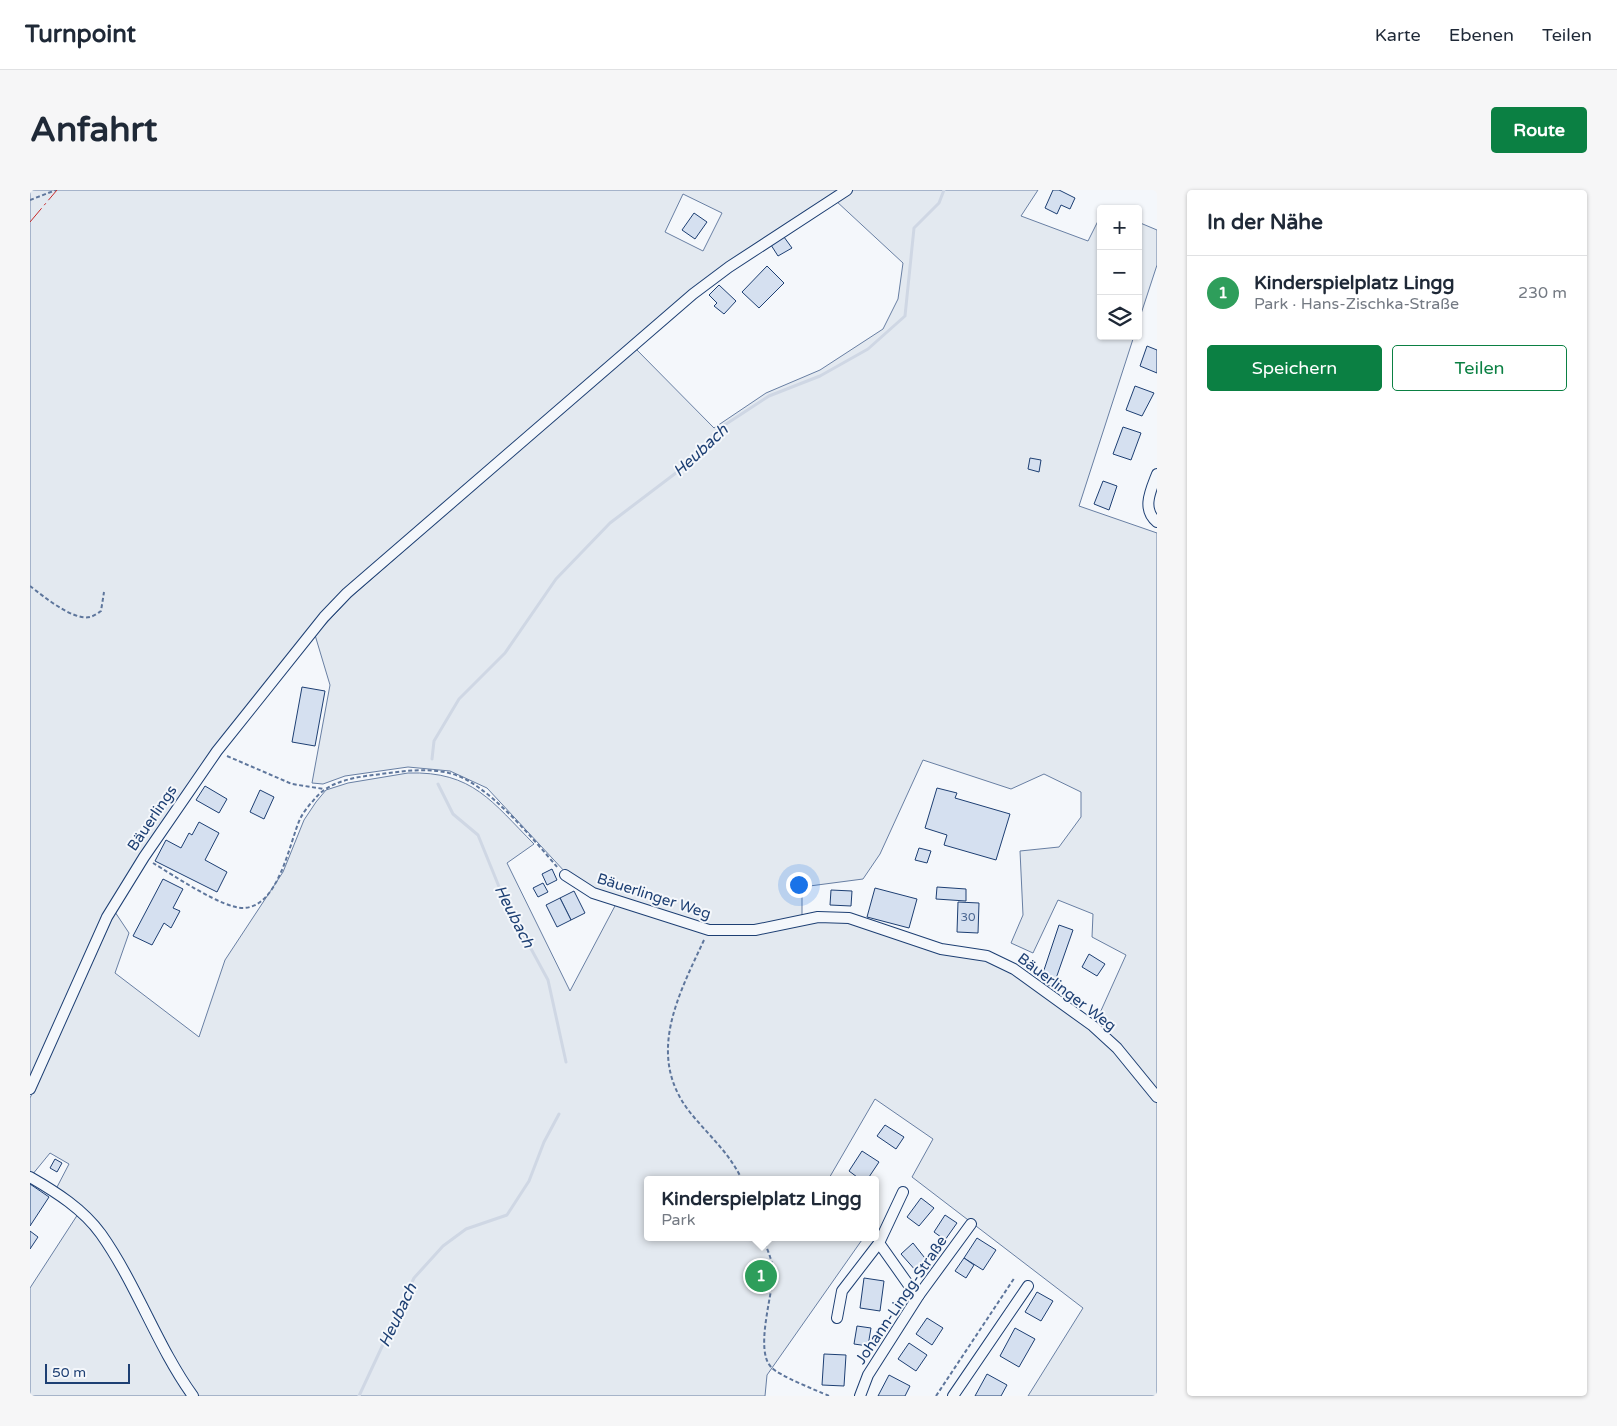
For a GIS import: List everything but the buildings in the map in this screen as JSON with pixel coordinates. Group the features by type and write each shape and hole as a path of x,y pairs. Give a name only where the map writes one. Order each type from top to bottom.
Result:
{"street":[{"name":"Bäuerlings","path":"30,1089 107,917 144,857 217,751 324,618 347,593 693,294 729,267 847,190"},
{"path":"1157,474 1147,504 1149,512 1157,522"},
{"name":"Bäuerlinger Weg","path":"565,875 593,893 709,930 755,930 818,917 849,918 941,949 986,956 1014,969 1094,1026 1117,1048 1157,1097"},
{"path":"30,1177 55,1192 80,1212 100,1233 144,1306 181,1380 193,1396"},
{"path":"837,1318 842,1291 879,1243 903,1192"},
{"name":"Johann-Lingg-Straße","path":"860,1396 868,1375 919,1295 971,1224"},
{"path":"879,1243 908,1284 919,1295"},
{"path":"953,1396 1028,1286"}],"path":[{"path":"30,200 56,190"},
{"path":"30,586 48,601 75,615 89,617 101,611 104,592"},
{"path":"217,751 284,781 324,789"},
{"path":"144,857 195,889 225,903 244,908 262,900 272,888 282,872 300,818 324,789 346,780 408,771 450,773 485,790 565,875"},
{"path":"709,930 679,995 668,1046 669,1072 675,1091 735,1166 740,1176"},
{"path":"764,1241 772,1260 773,1273 764,1344 765,1359 772,1369 829,1396"},
{"path":"936,1396 1016,1277"}],"shaded area":[{"path":"30,190 843,190 728,265 344,590 141,854 30,1081","holes":["683,194 722,213 703,251 665,232"]},
{"path":"850,190 1038,190 1021,216 1088,241 1097,223 1097,340 1133,340 1079,506 1157,533 1157,1093 1095,1024 1126,955 1092,937 1093,914 1058,900 1033,953 1011,943 1023,915 1020,851 1059,847 1081,817 1081,792 1044,774 1011,789 923,760 880,854 863,879 802,887 802,916 755,927 710,927 594,891 566,873 487,788 450,771 408,767 345,776 323,784 312,783 330,685 315,635 350,598 635,348 714,428 766,393 820,370 883,329 898,299 903,263 835,200"},
{"path":"1142,224 1157,230 1157,265 1142,311"},
{"path":"408,773 449,777 480,792 506,815 534,844 507,863 570,991 616,904 704,933 723,935 739,934 804,922 849,921 1000,964 1092,1028 1116,1050 1157,1101 1157,1396 1028,1396 1083,1308 912,1177 933,1139 875,1099 830,1176 644,1176 644,1241 861,1241 767,1375 765,1396 198,1396 184,1377 125,1266 56,1189 69,1164 50,1153 32,1175 30,1174 30,1098 115,912 129,933 115,973 199,1037 225,960 283,872 304,820 326,790 348,783"},
{"path":"78,1214 99,1236 188,1396 30,1396 30,1288"}],"waterway":[{"name":"Heubach","path":"432,759 434,741 459,699 505,653 556,579 610,523 693,460 717,430 769,396 820,376 868,349 905,316 914,228 939,203 944,190"},
{"name":"Heubach","path":"438,784 453,814 478,835 504,899 548,980 566,1062"},
{"name":"Heubach","path":"359,1396 414,1278 443,1246 466,1229 507,1215 529,1181 544,1142 559,1114"}],"power":[{"path":"30,222 57,190"}],"place":[{"name":"Kinderspielplatz Lingg","path":"761,1276"}]}
